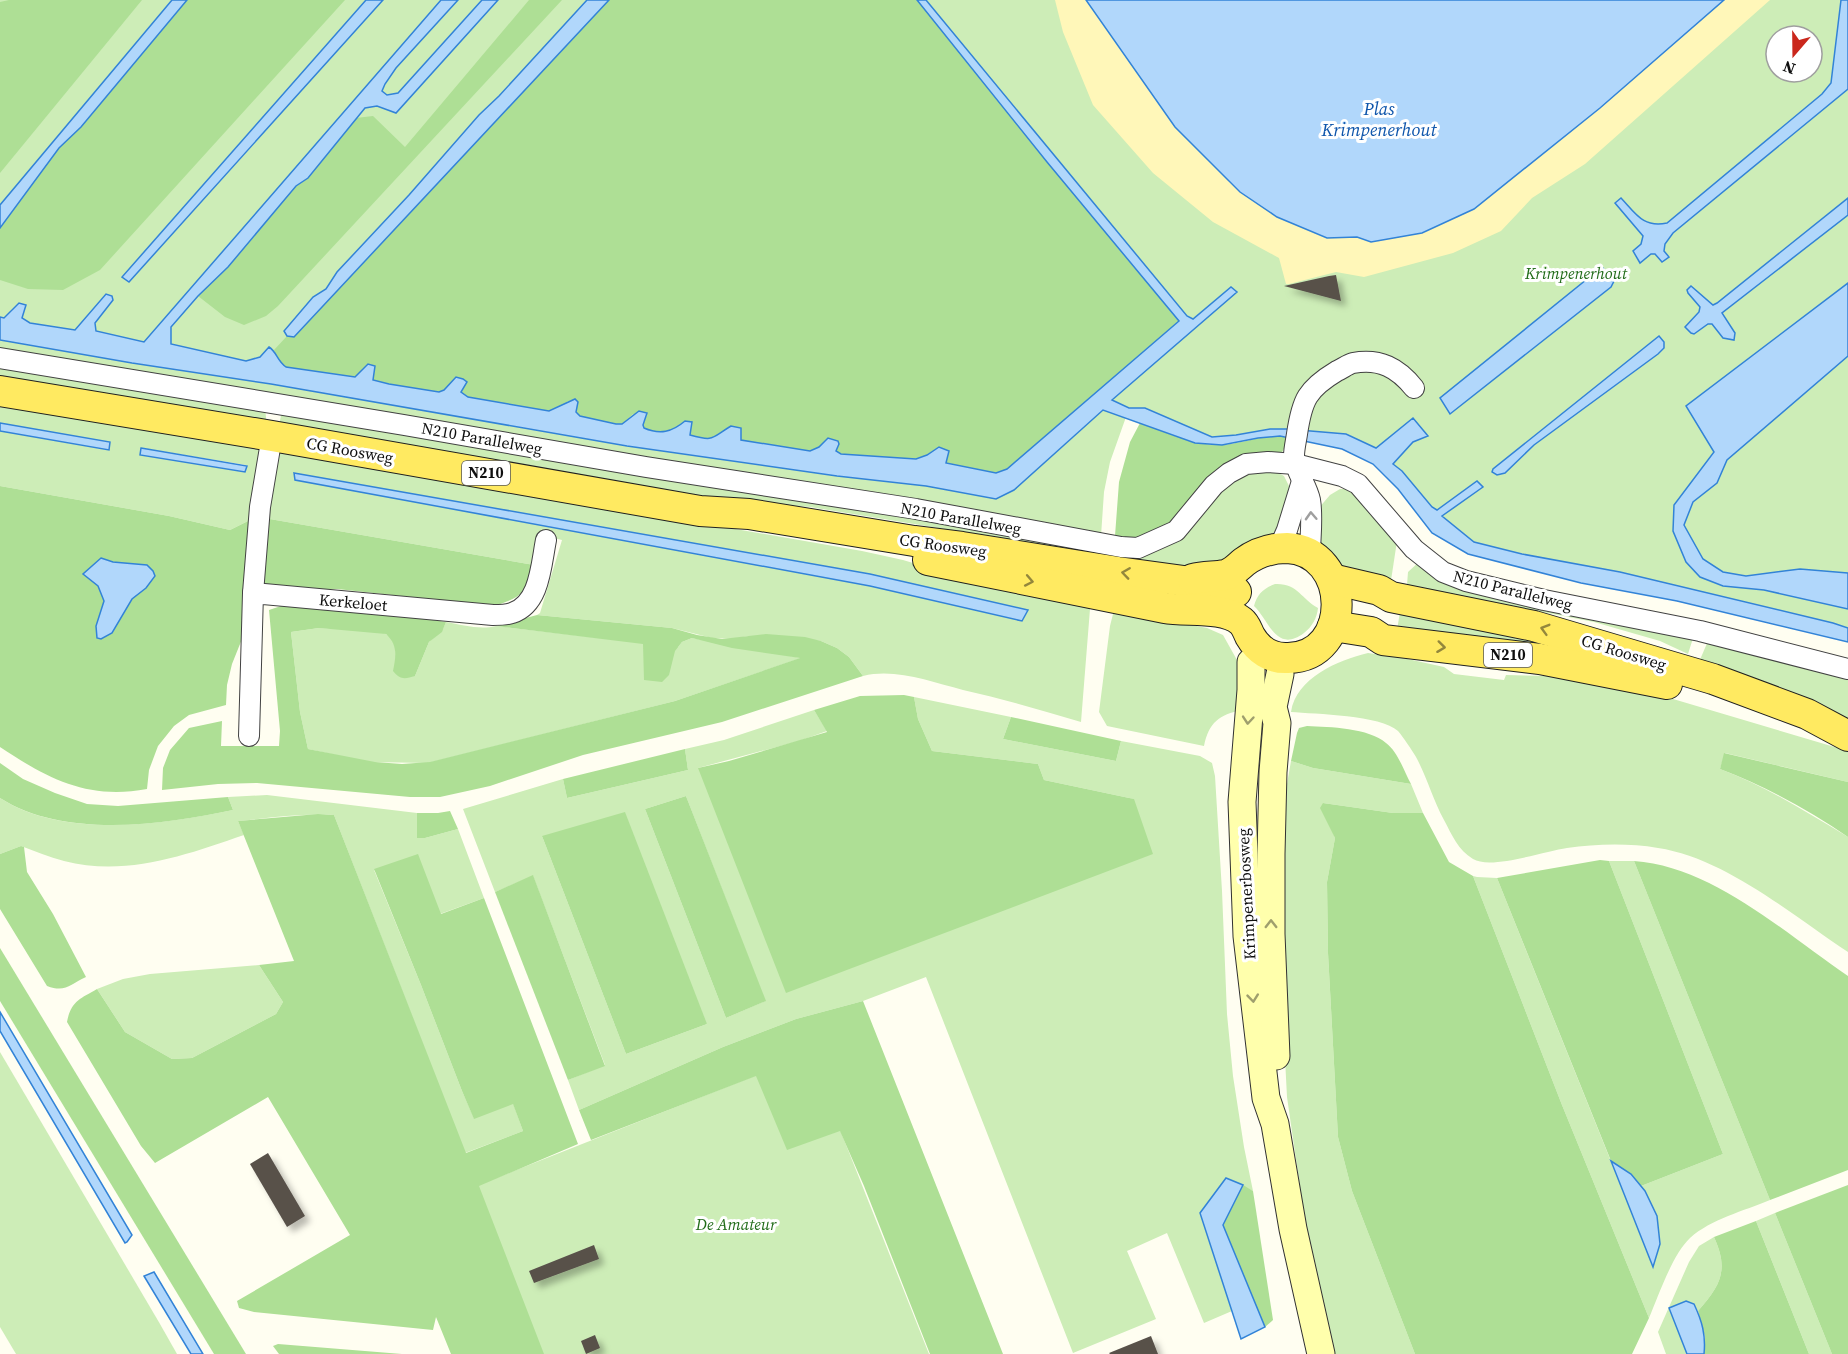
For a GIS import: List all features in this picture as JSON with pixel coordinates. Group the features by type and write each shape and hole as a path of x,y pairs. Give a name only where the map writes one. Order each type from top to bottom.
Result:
{"main road":[{"name":"CG Roosweg","path":"0,391 700,511 749,514 1185,581 1202,576 1226,575 1233,602 1223,627 1195,620 1177,610 744,525 700,511"},
{"path":"1233,602 1237,645 1251,662 1267,671 1310,670 1323,662 1335,638 1334,587 1319,561 1310,555 1300,550 1276,556"},
{"name":"N210","path":"1287,669 1257,646 1233,602 1250,558 1264,551 1276,556 1282,563 1293,564 1309,574 1326,591 1334,587"},
{"name":"CG Roosweg","path":"1334,587 1379,590 1391,597 1534,626 1713,680 1807,714 1848,737"},
{"name":"CG Roosweg","path":"1335,638 1358,645 1369,646 1383,640 1540,659 1632,676 1725,699 1848,737"},
{"name":"Krimpenerbosweg","path":"1251,662 1242,802 1247,936 1266,1098 1275,1124 1293,1229 1322,1354"},
{"name":"Krimpenerbosweg","path":"1275,1124 1276,1045 1271,911 1273,772 1277,723 1273,707 1287,669"}],"street":[{"name":"N210 Parallelweg","path":"0,358 646,467 916,509 1130,548 1138,548 1176,531 1214,485 1229,473 1246,464 1268,462 1297,465 1342,476 1358,484 1414,549 1443,572 1466,581 1544,600 1700,631 1848,669"},
{"path":"1276,556 1287,530 1297,465 1300,416 1310,391 1329,376 1352,363 1375,362 1403,374 1414,388"},
{"path":"249,736 253,592 260,507 272,436"},
{"path":"1297,465 1310,499 1310,555"},
{"name":"Kerkeloet","path":"253,592 493,615 511,614 526,606 535,591 546,540"}],"green space":[{"name":"Krimpenerhout","path":"0,0 1848,0 1848,637 1506,557 1446,533 1370,452 1327,439 1215,440 1100,399 998,484 0,329"},
{"path":"9,0 142,0 0,173 0,2"},
{"path":"187,0 345,0 100,270 63,290 28,289 0,280 0,228 59,148 81,127"},
{"path":"529,0 562,0 278,306 266,316 244,325 225,317 198,296 228,267 296,186 308,178 356,118 373,116 405,147"},
{"path":"609,0 917,0 1179,321 1007,469 996,474 946,463 935,449 916,459 841,454 825,448 810,451 740,440 723,431 714,437 703,438 689,435 691,428 665,432 644,428 647,415 633,414 622,424 579,416 576,412 578,402 568,401 559,408 549,411 468,397 454,391 439,392 389,384 372,380 374,371 368,364 356,377 286,367 279,362 274,350 287,336 294,337"},
{"path":"0,340 627,446 837,476 926,486 996,499 1014,490 1103,410 1126,417 1110,462 1104,492 1101,536 0,351"},
{"path":"0,364 265,408 266,424 0,379"},
{"path":"0,402 254,445 263,455 254,518 230,530 169,516 0,486 0,431 108,450 109,442 0,423","holes":["142,448 246,465 245,472 140,455"]},
{"path":"282,410 1091,549 1091,553 810,507 702,499 279,426"},
{"path":"1140,423 1199,443 1220,445 1272,437 1290,438 1281,454 1256,456 1174,527 1147,541 1115,536 1119,482 1130,442"},
{"path":"283,450 862,551 903,560 973,581 1087,606 1090,609 1081,722 913,677 888,674 863,676 849,657 837,648 821,641 748,636 733,639 712,638 672,628 537,615 540,613 562,540 541,535 534,565 264,518 273,456","holes":["294,473 870,574 1028,611 1022,621 870,586 296,480"]},
{"path":"1253,471 1275,471 1284,476 1290,493 1288,510 1273,537 1205,571 1133,559 1133,554 1170,541 1190,529 1226,485 1236,478"},
{"path":"0,486 169,516 230,530 254,518 242,639 232,664 227,685 226,705 189,715 174,726 158,746 149,770 147,789 106,792 69,784 35,769 0,747","holes":["101,558 113,562 147,565 146,588 132,599 112,633 96,627 105,601 98,586"]},
{"path":"1340,489 1353,491 1397,541 1390,587 1350,577 1322,549 1319,541 1318,509 1330,495"},
{"path":"264,518 534,565 522,593 494,606 337,589 300,590 261,584"},
{"path":"1421,560 1694,635 1688,654 1660,641 1594,622 1407,585 1408,572"},
{"path":"1275,584 1289,586 1318,608 1312,625 1304,633 1294,638 1286,640 1274,633 1254,606 1262,592"},
{"path":"284,605 377,611 446,622 442,632 429,642 415,676 405,678 393,671 395,651 393,642 386,634 319,628 291,632 300,712 308,749 375,762 402,764 430,762 675,701 800,658 732,648 692,638 682,642 675,651 669,675 662,682 644,680 643,644 496,626 537,615 672,628 722,639 766,634 805,637 837,648 849,657 863,676 722,722 583,755 490,786 440,797 410,797 257,783 218,784 162,790 163,768 170,750 189,728 222,721 221,746 279,746 280,731 269,610"},
{"path":"1114,610 1207,628 1223,635 1242,669 1242,710 1227,714 1216,721 1209,731 1204,746 1107,726 1099,712"},
{"path":"1400,612 1487,626 1663,675 1397,630"},
{"path":"446,622 471,627 496,626 678,647 682,642 692,638 801,658 675,701 428,763 368,762 308,749 300,712 291,632 319,628 384,633 394,639 396,655 415,676 429,642 443,629"},
{"path":"1708,641 1848,675 1848,723 1699,662"},
{"path":"1368,653 1444,667 1454,674 1504,680 1506,675 1550,676 1663,696 1848,751 1848,782 1725,753 1720,769 1770,791 1848,837 1848,952 1757,890 1708,863 1683,854 1647,846 1612,845 1567,848 1505,861 1481,862 1473,859 1459,847 1453,837 1416,757 1398,731 1390,726 1363,718 1291,712 1301,689 1320,672 1344,660"},
{"path":"904,695 914,697 918,719 932,751 1038,764 1044,780 1134,799 1153,854 786,993 698,768 827,732 814,710 860,696"},
{"path":"914,697 1011,717 1003,739 1116,761 1121,741 1200,756 1212,763 1215,776 1222,891 1227,1014 1233,1076 1253,1191 1226,1178 1200,1213 1232,1311 1204,1323 1167,1233 1127,1251 1156,1319 1073,1353 926,977 863,1001 796,1019 723,1047 579,1110 568,1080 605,1065 533,876 495,892 463,809 563,779 567,798 688,770 685,749 724,740 814,710 827,731 799,741 698,768 1134,799 1044,780 1038,764 932,751 918,719","holes":["686,796 765,1001 726,1018 645,809","542,836 707,1024 626,1054"]},
{"path":"1011,717 1121,741 1116,761 1003,739"},
{"path":"1307,726 1349,729 1379,738 1394,751 1411,784 1313,768 1291,761 1299,728"},
{"path":"685,749 688,770 567,798 563,779"},
{"path":"1724,753 1848,782 1848,837 1786,799 1720,769"},
{"path":"1291,761 1313,768 1411,784 1423,813 1393,813 1323,803 1335,838 1327,882 1328,953 1338,1137 1352,1191 1415,1354 1334,1354 1307,1236 1287,1097 1284,1039 1285,823"},
{"path":"0,763 23,779 87,804 118,806 228,797 233,810 145,824 83,824 54,819 26,811 0,798"},
{"path":"267,795 417,813 417,838 458,829 484,898 440,914 374,870 474,1118 513,1103 523,1131 465,1153 334,815 298,815 238,821 244,835 178,856 133,865 87,865 58,859 21,846 0,854 0,798 25,811 53,819 83,824 114,825 145,824 233,810 228,797"},
{"path":"686,796 766,1001 726,1018 645,809"},
{"path":"1323,803 1393,813 1423,813 1449,862 1473,876 1562,1105 1649,1318 1632,1354 1415,1354 1352,1191 1338,1137 1328,953 1327,882 1335,838 1320,808"},
{"path":"450,811 458,829 417,838 417,813"},
{"path":"625,812 707,1024 626,1054 542,836"},
{"path":"318,814 334,815 466,1153 523,1131 513,1104 474,1119 374,869 418,854 441,914 484,898 578,1144 479,1186 544,1354 451,1354 436,1317 433,1330 254,1312 239,1308 237,1301 350,1235 268,1097 155,1163 141,1146 67,1022 74,1005 97,989 125,1032 172,1059 192,1058 276,1014 283,1002 259,965 294,961 238,821"},
{"path":"24,847 27,872 53,914 86,977 68,987 59,989 47,986 0,909 0,854"},
{"path":"1600,860 1609,861 1723,1154 1641,1186 1631,1174 1611,1161 1497,878"},
{"path":"1609,861 1634,861 1770,1200 1718,1221 1698,1231 1690,1238 1677,1254 1649,1318 1562,1105 1473,876 1497,878 1653,1266 1660,1244 1657,1216 1641,1186 1723,1154"},
{"path":"1634,861 1663,866 1692,875 1720,889 1774,922 1848,976 1848,1170 1770,1200"},
{"path":"533,875 605,1066 568,1080 495,892"},
{"path":"0,948 246,1354 214,1354 0,1001"},
{"path":"259,965 283,1002 276,1014 192,1058 172,1059 125,1032 97,989 123,979 150,974"},
{"path":"863,1001 1003,1354 930,1354 840,1131 787,1150 756,1076 591,1140 579,1110 723,1047 796,1019"},
{"path":"0,1052 177,1354 16,1354 0,1327"},
{"name":"De Amateur","path":"810,1054 929,1354 543,1354 476,1186"},
{"path":"1243,1185 1253,1191 1273,1320 1265,1327 1223,1225"},
{"path":"1848,1185 1848,1354 1832,1354 1775,1213"},
{"path":"1775,1213 1832,1354 1809,1354 1756,1221"},
{"path":"1756,1221 1809,1354 1704,1354 1705,1337 1698,1311 1717,1285 1722,1268 1719,1249 1714,1237"},
{"path":"1714,1237 1719,1249 1722,1268 1717,1285 1698,1311 1694,1304 1669,1308 1687,1354 1666,1354 1658,1332 1689,1262 1699,1246"},
{"path":"278,1344 402,1354 279,1354 273,1346"}],"sand":[{"path":"1055,0 1086,0 1175,127 1327,238 1357,237 1371,242 1600,108 1724,0 1770,0 1585,164 1532,198 1501,231 1453,253 1364,277 1336,272 1286,284 1279,258 1213,222 1153,173 1093,105 1063,32"}],"water":[{"path":"172,0 187,0 81,127 59,148 0,228 0,205"},
{"path":"366,0 383,0 129,282 122,277"},
{"path":"441,0 458,0 396,68 382,91 387,95 398,93 482,0 498,0 396,113 377,106 365,108 308,178 296,186 228,267 171,327 171,344 246,361 260,357 269,347 286,367 355,377 368,364 375,366 373,380 439,392 444,390 456,377 467,382 461,392 468,397 549,411 575,399 578,402 576,412 580,416 622,424 639,411 647,413 644,428 661,432 671,430 685,421 692,422 690,435 704,438 712,438 731,426 741,428 741,440 810,451 819,447 828,438 838,441 836,451 841,454 916,459 939,447 949,451 946,463 996,473 1007,469 1179,321 917,0 926,0 1187,316 1193,319 1231,287 1237,292 1112,400 1129,408 1145,408 1212,437 1270,429 1287,429 1346,434 1376,448 1413,418 1428,436 1413,442 1393,464 1437,510 1477,481 1483,487 1442,516 1474,542 1522,554 1620,572 1833,623 1848,628 1848,642 1677,601 1581,583 1468,554 1432,533 1398,489 1373,464 1342,449 1280,436 1222,445 1195,443 1103,410 1014,490 996,499 926,486 837,476 627,446 0,340 0,317 4,318 19,303 26,305 22,318 30,323 75,330 106,294 112,296 113,300 95,323 96,331 144,342"},
{"path":"587,0 609,0 294,337 287,336 284,331 313,297 326,289 337,272"},
{"name":"Plas Krimpenerhout","path":"1086,0 1724,0 1600,108 1474,209 1422,233 1371,242 1357,237 1327,238 1277,217 1240,192 1175,127"},
{"path":"1841,0 1848,0 1848,89 1673,233 1665,244 1664,251 1669,257 1662,262 1655,254 1651,254 1640,263 1633,251 1641,244 1643,236 1615,203 1621,198 1646,222 1667,223 1822,94 1831,83"},
{"path":"1848,198 1848,215 1722,313 1735,333 1734,340 1723,338 1712,324 1708,324 1694,334 1685,327 1699,312 1700,307 1688,293 1687,290 1691,286 1713,305 1717,303"},
{"path":"1602,267 1614,281 1611,287 1450,414 1440,398"},
{"path":"1848,283 1848,356 1727,460 1717,483 1693,502 1684,525 1703,559 1723,572 1746,576 1800,569 1848,573 1848,609 1764,590 1723,586 1700,577 1686,562 1673,531 1674,505 1714,452 1686,406"},
{"path":"1659,336 1664,342 1664,348 1658,354 1534,445 1505,473 1497,475 1492,472 1493,469"},
{"path":"0,423 110,442 109,450 0,431"},
{"path":"141,448 247,466 245,472 140,455"},
{"path":"294,473 870,574 1028,610 1022,621 870,586 295,480"},
{"path":"101,558 113,562 147,565 155,576 146,588 132,599 112,633 101,639 97,638 96,626 104,601 98,586 83,574"},
{"path":"0,1012 132,1235 127,1242 125,1243 0,1031"},
{"path":"1611,1161 1631,1174 1645,1191 1657,1216 1660,1244 1653,1267"},
{"path":"1226,1178 1243,1185 1223,1225 1265,1327 1241,1339 1200,1213"},
{"path":"154,1272 203,1354 191,1354 144,1276"},
{"path":"1686,1301 1694,1304 1699,1316 1704,1334 1704,1354 1687,1354 1669,1308"}],"building":[{"path":"1336,275 1341,301 1284,286 1329,276"},
{"path":"268,1153 305,1216 287,1227 250,1164"},
{"path":"594,1245 599,1259 534,1283 529,1271"},
{"path":"595,1335 600,1348 586,1354 581,1341"},
{"path":"1151,1336 1158,1354 1109,1353"}]}
